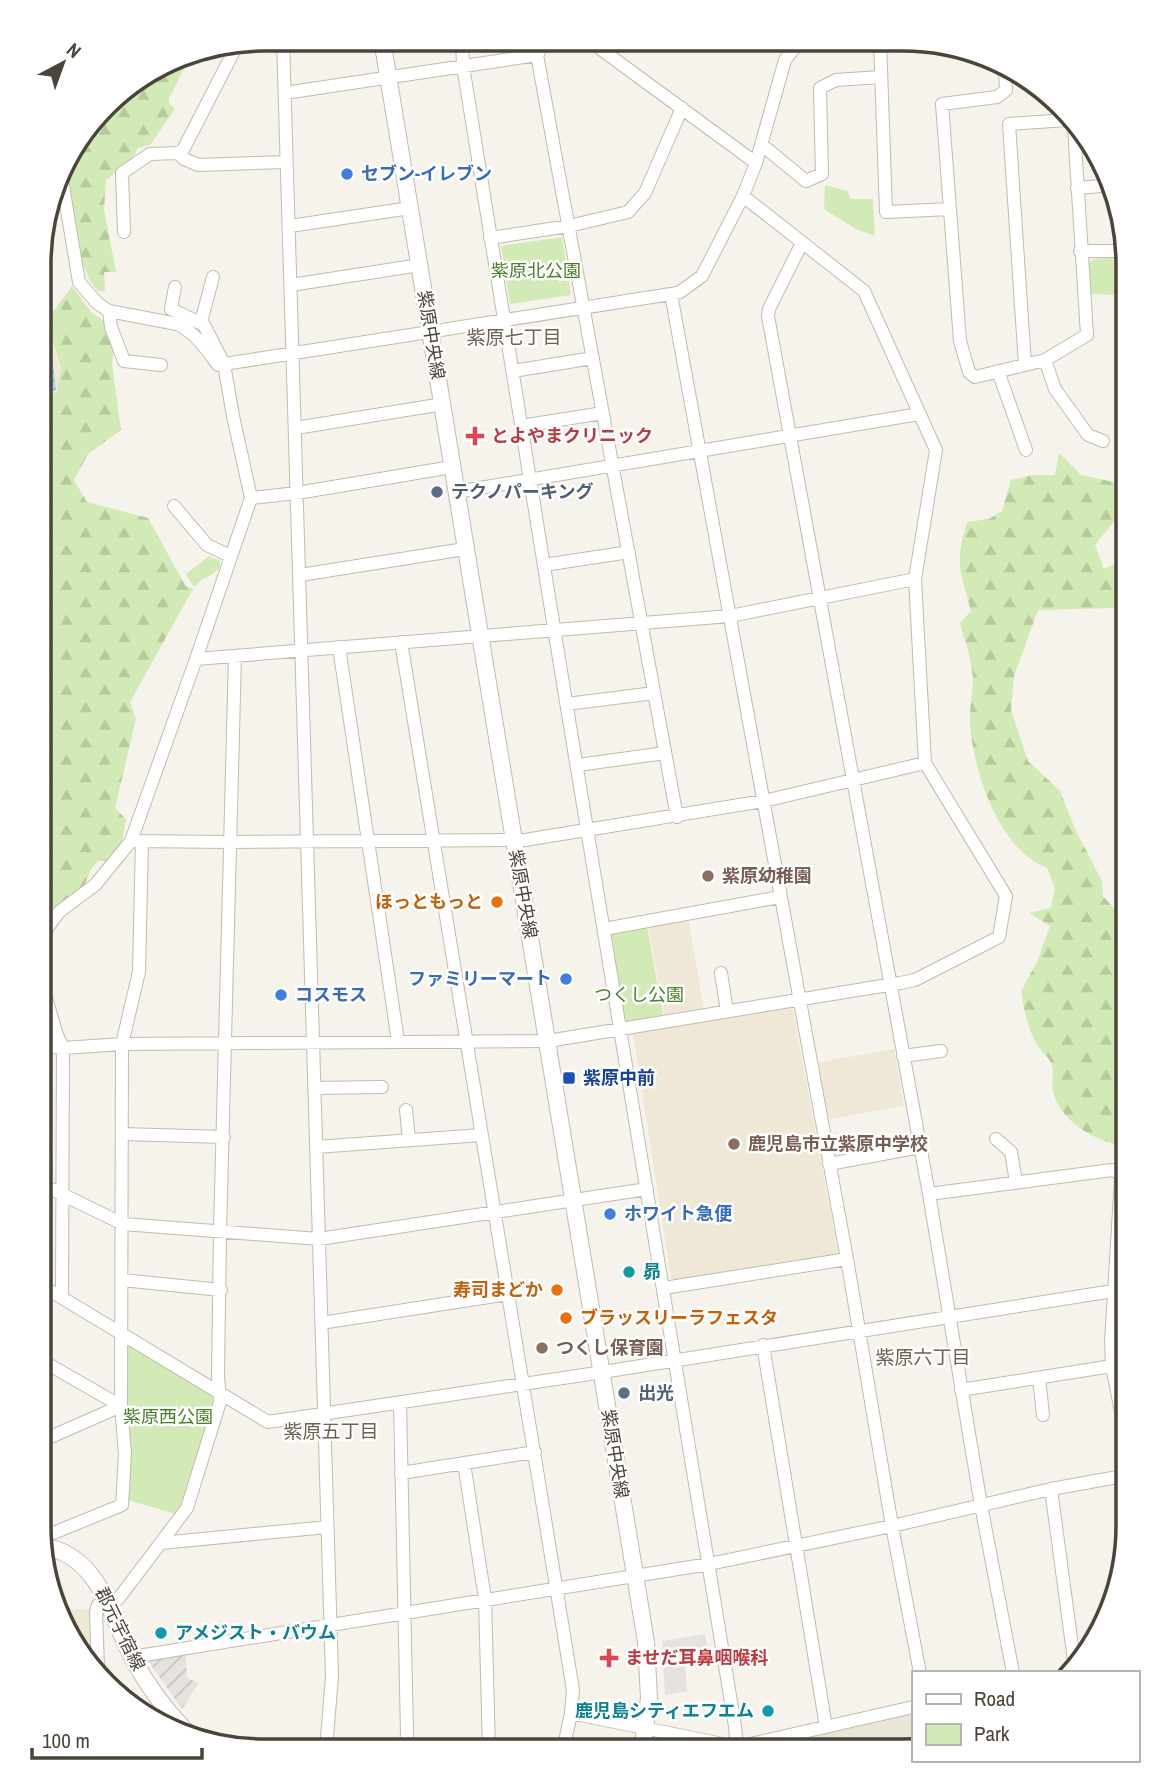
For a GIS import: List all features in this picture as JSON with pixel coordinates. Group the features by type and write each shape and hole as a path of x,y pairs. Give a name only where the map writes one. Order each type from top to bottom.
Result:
{"street":[{"path":"283,51 332,1676 327,1739"},
{"name":"紫原中央線","path":"384,51 634,1578 648,1671 649,1698 644,1739"},
{"path":"462,51 503,319 664,1288 735,1739"},
{"path":"540,51 537,55 677,817"},
{"path":"604,51 756,163"},
{"path":"64,191 79,282 97,303 110,311 186,328 202,343 218,365 671,294 680,292 702,276 743,196 762,145 785,60 792,51"},
{"path":"880,51 886,212 950,209"},
{"path":"124,232 122,173 150,154 178,153 183,150 233,53"},
{"path":"285,93 537,55"},
{"path":"762,145 806,181 818,177 822,174 820,88 835,80 880,77"},
{"path":"1005,77 1006,90 997,97 942,104 960,341 970,372 975,377 1045,360 1087,335 1074,138"},
{"path":"490,238 569,226 628,212 645,193 682,108"},
{"path":"1025,365 1009,124 1060,120"},
{"path":"178,153 198,165 286,162"},
{"path":"1077,188 1102,187"},
{"path":"51,1047 122,1044 548,1041 915,980 999,937 1006,896 925,763 915,579 936,450 864,291 743,196"},
{"path":"289,226 410,208"},
{"path":"802,243 769,310 1013,1671"},
{"path":"1080,251 1115,251"},
{"path":"291,285 420,265"},
{"path":"201,322 213,277"},
{"path":"51,1534 122,1505 125,1454 121,1406 122,1044 139,972 136,841 251,498 225,364 209,331 201,322 171,309 175,287"},
{"path":"671,294 920,1671"},
{"path":"110,311 111,327 124,361 161,365"},
{"path":"513,371 593,358"},
{"path":"1045,360 1055,389 1088,435 1103,441"},
{"path":"998,371 1026,450"},
{"path":"296,428 443,404"},
{"path":"521,426 603,413"},
{"path":"456,492 919,414"},
{"path":"251,498 452,467"},
{"path":"174,506 207,545 230,556"},
{"path":"300,575 465,549"},
{"path":"544,565 629,552"},
{"path":"197,659 730,616 915,579"},
{"path":"401,642 573,1690 566,1739"},
{"path":"339,648 398,1041"},
{"path":"98,1659 98,1605 122,1594 187,1508 220,1402 220,1232 235,656"},
{"path":"567,704 654,693"},
{"path":"578,765 666,753"},
{"path":"51,924 60,912 96,885 136,841 514,841 764,802 925,763"},
{"path":"604,929 780,897"},
{"path":"722,973 727,1011"},
{"path":"51,1015 63,1048 62,1297"},
{"path":"903,1056 941,1051"},
{"path":"314,1088 382,1087"},
{"path":"405,1110 409,1140"},
{"path":"122,1134 224,1137"},
{"path":"316,1147 481,1135"},
{"path":"996,1139 1011,1152 1016,1182"},
{"path":"829,1164 920,1147"},
{"path":"929,1194 1068,1174 1116,1171"},
{"path":"51,1189 123,1224 319,1239 647,1189"},
{"path":"664,1288 846,1259"},
{"path":"122,1280 221,1290"},
{"path":"1116,1282 1112,1366 1116,1386"},
{"path":"51,1290 268,1422 1114,1291"},
{"path":"321,1323 508,1294"},
{"path":"764,1345 826,1727"},
{"path":"51,1366 121,1406"},
{"path":"961,1390 1112,1366"},
{"path":"1039,1378 1044,1415"},
{"path":"400,1402 405,1739"},
{"path":"51,1437 121,1406"},
{"path":"401,1473 535,1452"},
{"path":"464,1463 485,1599 489,1739"},
{"path":"132,1657 557,1587 634,1578 892,1526 1051,1489 1116,1478"},
{"path":"1051,1489 1072,1656"},
{"path":"161,1542 327,1527"},
{"name":"郡元宇宿線","path":"52,1549 70,1556 86,1568 99,1584 132,1657 162,1706 175,1720"},
{"path":"777,1739 912,1707"},
{"path":"571,1713 694,1739"}],"shaded area":[{"path":"51,339 61,367 57,391 51,395"},
{"path":"688,918 704,1009 664,1014 648,925"},
{"name":"鹿児島市立紫原中学校","path":"787,1006 793,1010 838,1253 836,1258 675,1281 671,1278 633,1035 636,1031"},
{"path":"894,1049 904,1106 825,1120 815,1063"},
{"path":"91,1609 93,1653 79,1633 68,1610"},
{"path":"705,1634 709,1662 685,1665 687,1691 665,1695 662,1641"},
{"path":"186,1655 187,1678 199,1683 182,1709 146,1658"},
{"path":"912,1711 912,1738 791,1739"}],"green space":[{"path":"185,66 169,99 175,109 150,145 138,148 132,159 106,180 104,209 116,272 104,272 105,291 98,291 90,281 81,259 66,184 73,170 95,134 123,104 157,79"},
{"path":"825,185 847,191 851,199 873,199 875,236 856,229 824,209"},
{"name":"紫原北公園","path":"562,237 571,295 510,304 501,246"},
{"path":"1116,258 1116,295 1090,294 1087,266 1093,259"},
{"path":"72,286 91,312 104,321 114,348 112,364 121,430 88,454 74,480 87,502 148,518 185,585 193,589 130,702 136,719 115,808 126,819 119,861 98,861 90,871 78,903 55,913 51,905 51,395 57,391 61,367 51,336 51,310 53,312"},
{"path":"1059,453 1081,475 1116,482 1116,519 1095,545 1104,569 1116,564 1116,608 1038,610 1014,676 1011,710 1028,761 1060,791 1076,831 1102,881 1103,896 1116,911 1116,1145 1082,1130 1064,1113 1053,1092 1052,1065 1036,1043 1028,1024 1021,991 1037,962 1050,926 1029,913 1051,908 1055,888 1047,868 1030,859 1002,827 983,785 970,723 972,670 960,623 971,611 960,567 967,522 989,519 1002,511 1011,480 1033,475 1055,475"},
{"path":"209,556 220,561 220,567 194,587 186,574"},
{"name":"つくし公園","path":"647,926 663,1015 624,1022 610,933"},
{"name":"紫原西公園","path":"131,1346 213,1394 215,1405 183,1505 176,1514 128,1500 126,1347"}],"water":[{"path":"51,348 56,390 51,391"}],"place":[{"name":"セブン-イレブン","path":"347,174"},
{"name":"とよやまクリニック","path":"475,436"},
{"name":"テクノパーキング","path":"437,492"},
{"name":"紫原幼稚園","path":"708,876"},
{"name":"ほっともっと","path":"497,902"},
{"name":"ファミリーマート","path":"566,979"},
{"name":"コスモス","path":"281,995"},
{"name":"紫原中前","path":"569,1078"},
{"name":"鹿児島市立紫原中学校","path":"734,1144"},
{"name":"ホワイト急便","path":"610,1214"},
{"name":"昴","path":"629,1272"},
{"name":"寿司まどか","path":"557,1290"},
{"name":"ブラッスリーラフェスタ","path":"566,1318"},
{"name":"つくし保育園","path":"542,1348"},
{"name":"出光","path":"624,1393"},
{"name":"アメジスト・バウム","path":"161,1633"},
{"name":"ませだ耳鼻咽喉科","path":"609,1658"},
{"name":"鹿児島シティエフエム","path":"768,1711"}],"district":[{"name":"紫原七丁目","path":"514,337"},
{"name":"紫原六丁目","path":"923,1357"},
{"name":"紫原五丁目","path":"331,1431"}]}
